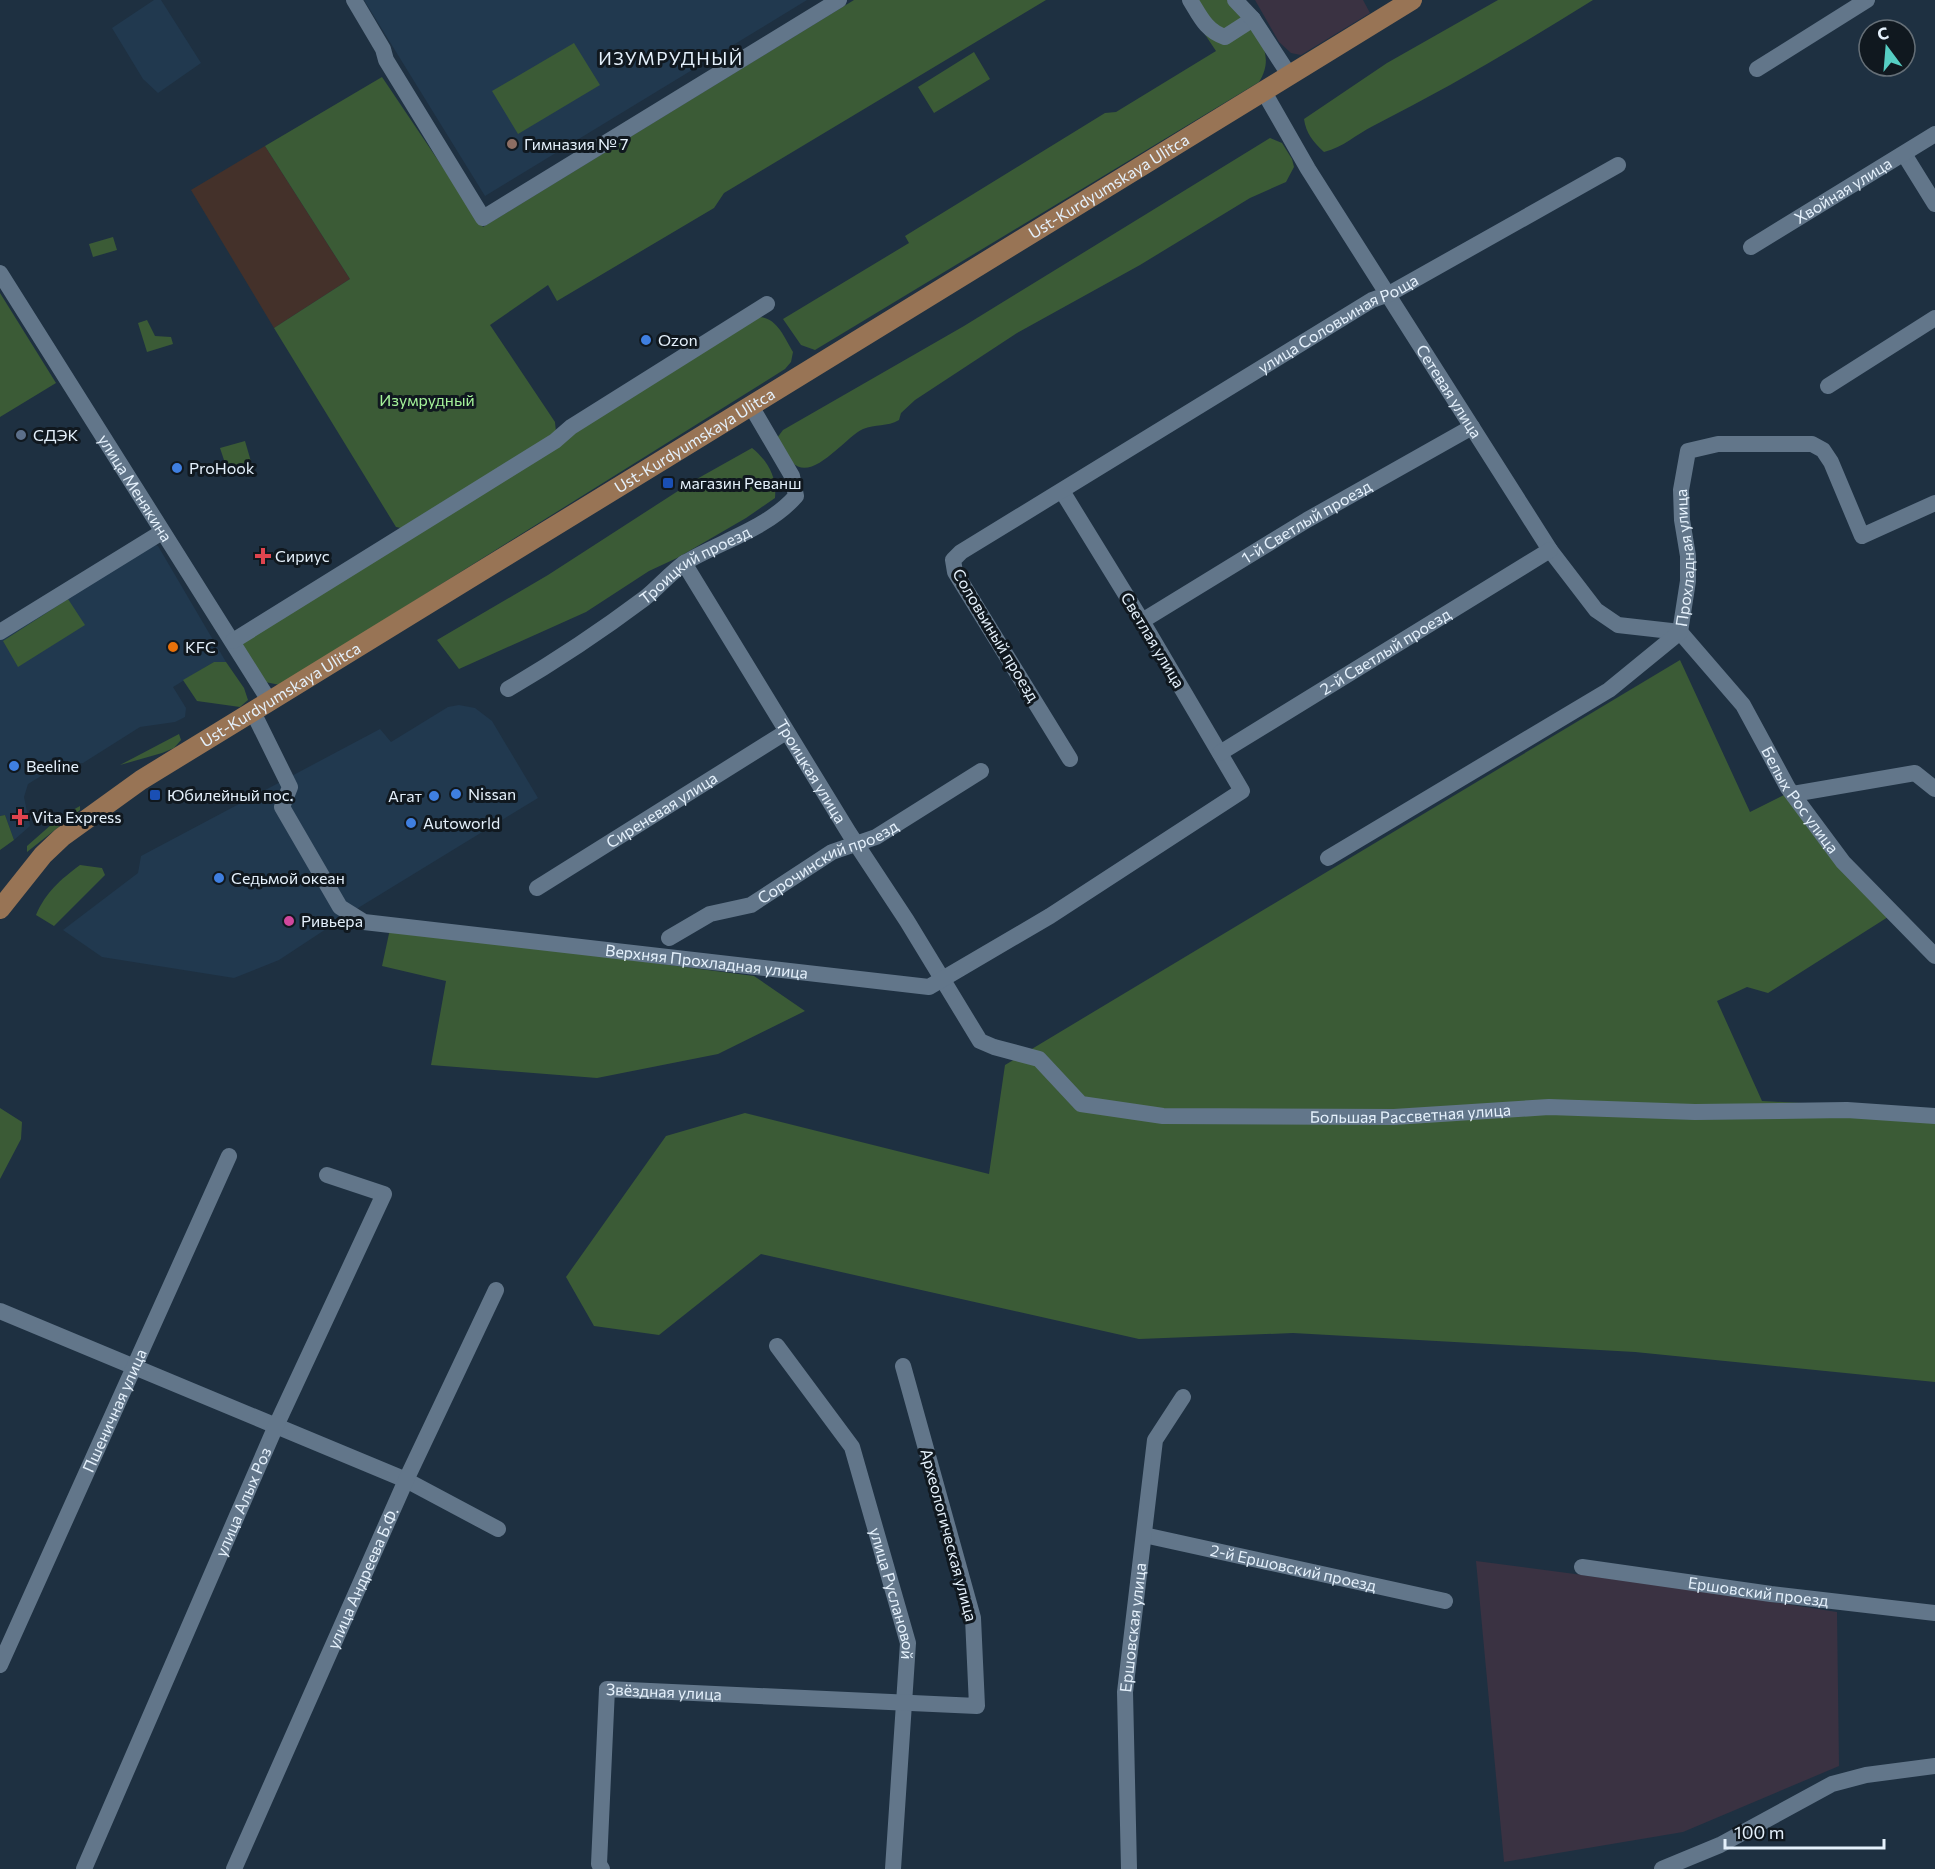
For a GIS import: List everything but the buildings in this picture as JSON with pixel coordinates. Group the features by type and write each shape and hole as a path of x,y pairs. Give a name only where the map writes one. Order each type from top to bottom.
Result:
{"main road":[{"name":"Ust-Kurdyumskaya Ulitca","path":"0,909 43,855 80,823 141,780 1412,0"}],"street":[{"path":"354,0 392,69 483,218 839,0"},
{"path":"1190,0 1207,28 1225,37 1253,20 1256,8 1251,0"},
{"path":"1235,0 1253,20 1290,76"},
{"path":"1757,69 1867,0"},
{"name":"Сетевая улица","path":"1264,92 1308,169 1550,550 1596,610 1618,626 1680,632"},
{"name":"Хвойная улица","path":"1751,247 1935,134"},
{"path":"1904,154 1935,204"},
{"name":"улица Соловьиная Роща","path":"1062,491 1372,300 1389,294 1618,165"},
{"name":"улица Менякина","path":"0,273 233,641 261,707"},
{"path":"233,641 555,441 571,427 767,304"},
{"path":"1828,387 1935,318"},
{"name":"Троицкий проезд","path":"508,689 564,657 600,632 661,586 684,563 735,538 780,510 796,496 792,476 751,406"},
{"name":"1-й Светлый проезд","path":"1143,621 1307,520 1472,427"},
{"name":"Прохладная улица","path":"1328,858 1609,690 1680,632 1688,581 1688,556 1682,520 1681,490 1688,451 1718,444 1812,444 1823,450 1831,462 1863,536 1935,503"},
{"name":"Светлая улица","path":"1062,491 1143,621 1242,790"},
{"name":"Соловьиный проезд","path":"1062,491 960,552 953,560 955,572 1070,759"},
{"path":"0,632 162,532"},
{"name":"2-й Светлый проезд","path":"1220,753 1550,550"},
{"name":"Троицкая улица","path":"684,563 855,844 943,979"},
{"name":"Белых Рос улица","path":"1680,632 1743,705 1793,794 1843,862 1935,956"},
{"name":"Верхняя Прохладная улица","path":"261,707 290,787 282,807 340,907 364,922 917,986 929,987 1050,916 1242,790"},
{"name":"Сиреневая улица","path":"537,888 786,732"},
{"name":"Сорочинский проезд","path":"669,938 710,914 751,905 832,852 876,837 981,771"},
{"path":"1793,794 1915,773 1935,789"},
{"name":"Большая Рассветная улица","path":"943,979 980,1041 1039,1059 1081,1104 1153,1115 1394,1117 1549,1107 1695,1112 1847,1110 1935,1116"},
{"name":"Пшеничная улица","path":"0,1665 229,1156"},
{"name":"улица Алых Роз","path":"84,1869 275,1428 384,1194 327,1175"},
{"name":"улица Андреева Б.Ф.","path":"234,1869 406,1480 496,1290"},
{"path":"0,1311 275,1428 406,1480 498,1529"},
{"name":"улица Руслановой","path":"777,1346 852,1447 908,1643 893,1869"},
{"name":"Археологическая улица","path":"903,1366 973,1618 977,1706 904,1702"},
{"name":"Ершовская улица","path":"1129,1869 1125,1692 1155,1440 1183,1396"},
{"name":"2-й Ершовский проезд","path":"1144,1534 1445,1601"},
{"name":"Ершовский проезд","path":"1582,1568 1771,1594 1935,1613"},
{"name":"Звёздная улица","path":"602,1869 599,1864 607,1689 904,1702"},
{"path":"1662,1869 1720,1845 1832,1784 1866,1775 1935,1766"}],"shaded area":[{"path":"154,0 161,0 201,63 158,93 143,79 112,28"},
{"name":"Гимназия № 7","path":"364,0 807,0 485,196"},
{"path":"1255,0 1363,0 1370,13 1301,55 1291,53 1279,42"},
{"path":"265,146 350,279 274,328 191,190"},
{"path":"153,544 158,546 226,662 214,662 173,687 186,708 185,717 175,722 140,727 83,763 62,763 28,784 24,797 30,826 14,840 5,815 0,816 0,637"},
{"path":"459,705 475,708 492,721 538,798 358,908 279,960 234,978 102,957 63,930 138,873 141,856 380,729 391,742 448,707"},
{"path":"1476,1561 1695,1590 1837,1612 1839,1766 1683,1832 1504,1862"}],"green space":[{"name":"Изумрудный","path":"854,0 1046,0 724,193 714,208 557,301 548,285 490,325 555,422 556,432 401,528 396,527 274,328 350,279 265,146 382,77 483,227"},
{"path":"1182,0 1227,0 1252,28 1264,48 1265,70 1259,82 815,350 801,345 783,319 909,243 905,236 1105,113 1116,112 1216,51"},
{"path":"1498,0 1593,0 1484,66 1338,147 1324,152 1313,141 1306,129 1304,119 1387,63"},
{"path":"574,43 600,85 518,134 492,91"},
{"path":"974,52 990,79 934,113 918,87"},
{"path":"1270,138 1282,143 1292,159 1294,167 1286,182 1250,198 1140,265 1017,333 915,400 901,413 899,420 863,429 828,457 809,467 800,467 788,457 777,438 783,430 964,326"},
{"path":"113,237 117,250 93,257 89,244"},
{"path":"0,293 56,383 0,417"},
{"path":"759,317 775,325 793,352 791,362 785,369 280,685 265,682 243,647 243,642"},
{"path":"147,320 155,336 171,337 173,344 147,352 138,323"},
{"path":"245,441 252,465 228,472 220,448"},
{"path":"752,448 763,458 773,476 775,498 746,518 677,558 649,571 586,612 459,669 437,640 548,575 695,480"},
{"path":"68,599 85,625 18,667 3,641"},
{"path":"1680,660 1750,812 1784,795 1888,917 1768,993 1747,987 1717,1001 1762,1101 1935,1110 1935,1382 1635,1352 1293,1333 1139,1339 761,1254 659,1335 594,1326 566,1277 666,1136 745,1113 989,1174 1005,1065"},
{"path":"214,662 226,662 244,688 248,700 240,707 197,701 183,680"},
{"path":"179,734 181,740 174,748 120,765"},
{"path":"80,806 80,810 27,852 27,846 60,817"},
{"path":"5,815 14,840 0,850 0,816"},
{"path":"80,865 102,868 105,875 54,926 36,915 54,887"},
{"path":"390,929 754,976 805,1011 718,1054 597,1078 431,1065 446,981 382,966"},
{"path":"0,1108 22,1122 21,1139 0,1179"}],"place":[{"name":"Гимназия № 7","path":"512,144"},
{"name":"Ozon","path":"646,340"},
{"name":"СДЭК","path":"21,435"},
{"name":"ProHook","path":"177,468"},
{"name":"магазин Реванш","path":"668,483"},
{"name":"Сириус","path":"263,556"},
{"name":"KFC","path":"173,647"},
{"name":"Beeline","path":"14,766"},
{"name":"Nissan","path":"456,794"},
{"name":"Юбилейный пос.","path":"155,795"},
{"name":"Агат","path":"434,796"},
{"name":"Vita Express","path":"20,817"},
{"name":"Autoworld","path":"411,823"},
{"name":"Седьмой океан","path":"219,878"},
{"name":"Ривьера","path":"289,921"}],"district":[{"name":"ИЗУМРУДНЫЙ","path":"671,59"}]}
